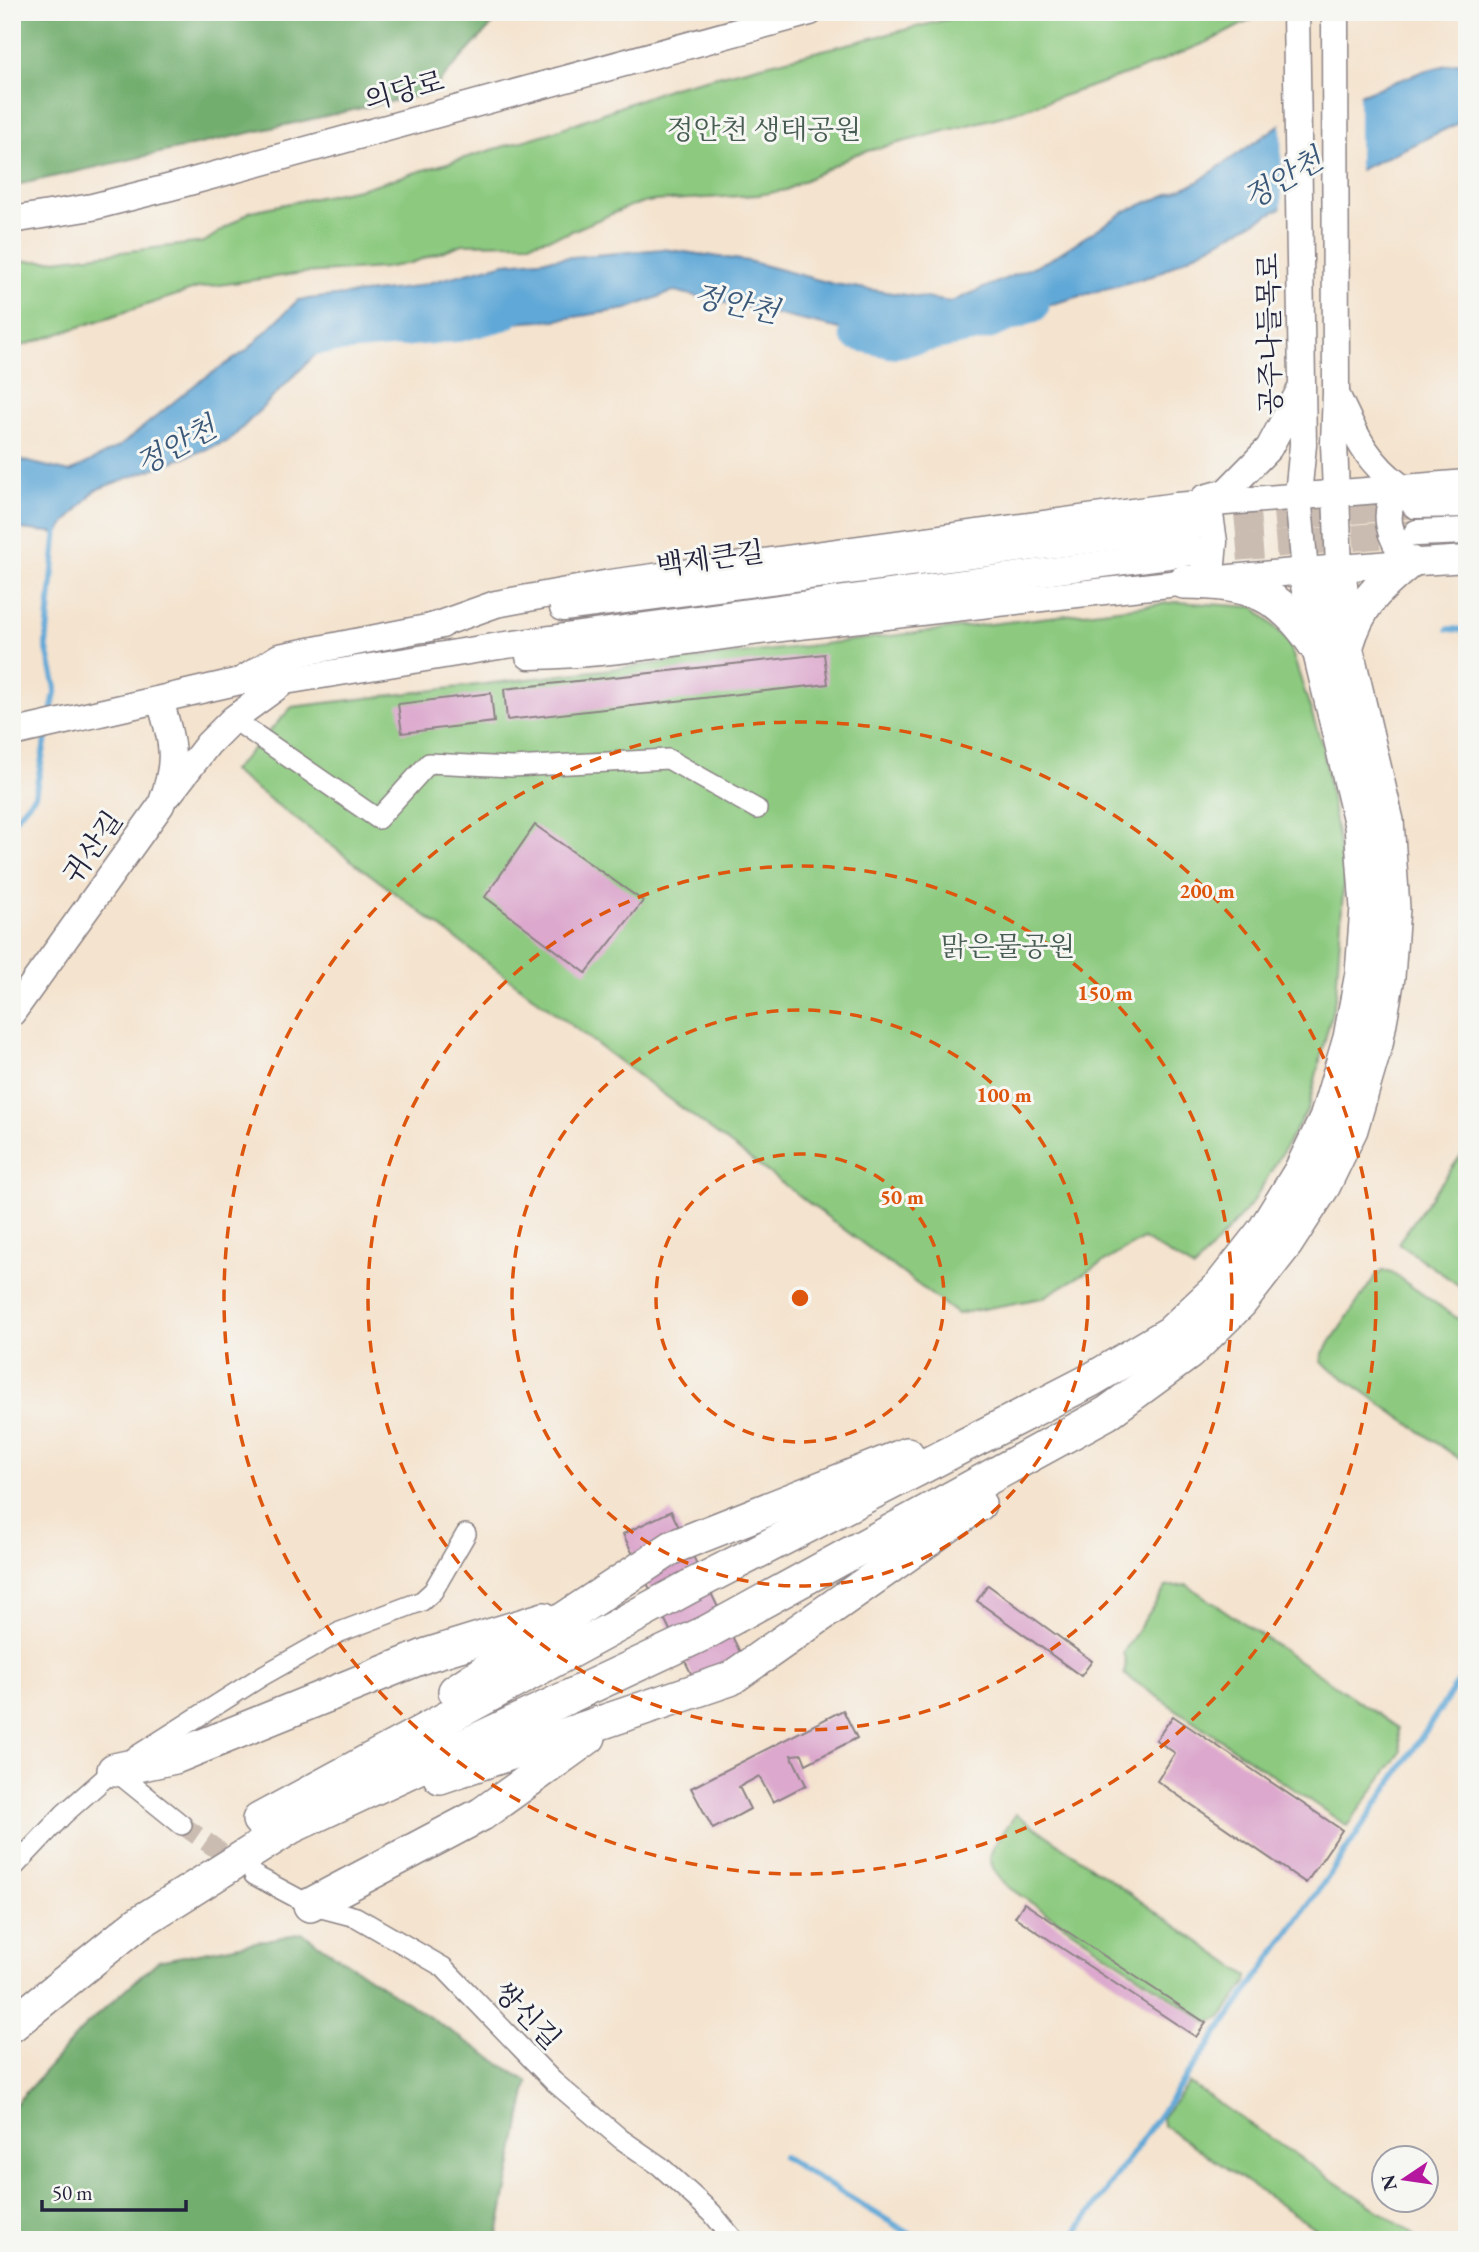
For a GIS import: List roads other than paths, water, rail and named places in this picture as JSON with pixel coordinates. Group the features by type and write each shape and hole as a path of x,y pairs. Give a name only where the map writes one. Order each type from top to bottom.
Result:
{"highway":[{"path":"1333,650 1374,593 1413,547"},
{"path":"12,1999 90,1935 165,1880 285,1818 687,1588 1091,1380 1170,1333 1221,1285 1265,1229 1300,1172 1326,1119 1350,1038 1362,973 1367,908 1361,825 1333,650 1339,568"},
{"path":"285,1818 616,1718 730,1679 1108,1413 1189,1353 1240,1303 1286,1244 1324,1185 1351,1129 1376,1044 1388,977 1394,908 1387,821 1305,571"},
{"path":"1184,582 1228,583 1263,593 1333,650"},
{"path":"12,2025 137,1924 580,1608 673,1547 1091,1380"},
{"path":"285,1818 707,1632 1108,1413"},
{"path":"114,1770 175,1757 428,1654 580,1608"},
{"path":"310,1905 482,1814 616,1718"}],"main road":[{"name":"의당로","path":"12,220 92,207 171,187 810,12"},
{"name":"공주나들목로","path":"1296,12 1303,445 1298,495 1305,571"},
{"path":"1335,12 1336,393 1345,441 1336,492 1339,568"},
{"path":"1176,506 1226,492 1269,448 1301,388"},
{"path":"1345,441 1408,496"},
{"path":"1467,483 1391,498 1388,517 1395,546 1413,547 1467,559"},
{"path":"426,629 496,604 610,583 1176,506 1336,492 1408,496 1467,504"},
{"path":"1176,506 1202,509 1210,515 1213,530 1212,564 1184,582"},
{"path":"436,658 585,655 783,628 1184,582 1339,568 1467,531"},
{"name":"백제큰길","path":"12,733 240,681 285,681 1197,539 498,615 279,657 240,681"},
{"path":"160,805 195,760 233,719 285,681"},
{"name":"귀산길","path":"12,1013 160,805 170,779 174,749 160,700"}],"street":[{"path":"233,719 378,819 429,763 512,767 668,759 757,809"},
{"path":"12,1869 64,1814 114,1770 262,1676 340,1632 422,1601 433,1591 466,1534"},
{"path":"114,1770 182,1825"},
{"name":"쌍신길","path":"254,1875 310,1905 356,1917 443,1967 553,2081 621,2139 660,2166 712,2213 734,2240"}],"water":[{"path":"1467,60 1467,119 1296,200 1155,275 989,322 892,341 674,291 627,309 555,320 335,335 229,441 95,490 57,533 12,528 12,458 70,472 120,446 197,383 246,351 298,300 409,288 505,263 663,249 748,261 834,284 951,302 1049,260 1126,211 1196,183 1281,124 1424,71"}],"waterway":[{"name":"정안천","path":"857,333 892,341 989,322 1032,305"},
{"name":"정안천","path":"299,346 307,338 460,324 503,313"},
{"path":"50,718 56,688 46,645 57,528"},
{"path":"1448,629 1467,630"},
{"path":"12,822 35,795 47,732"},
{"path":"1071,2240 1328,1877 1467,1669"},
{"path":"783,2157 920,2240"}],"tunnel":[{"path":"1196,526 1413,505"},
{"path":"1198,551 1412,533"},
{"path":"182,1825 241,1866"}],"park label":[{"name":"정안천 생태공원","path":"764,129"},
{"name":"맑은물공원","path":"1008,946"}]}
